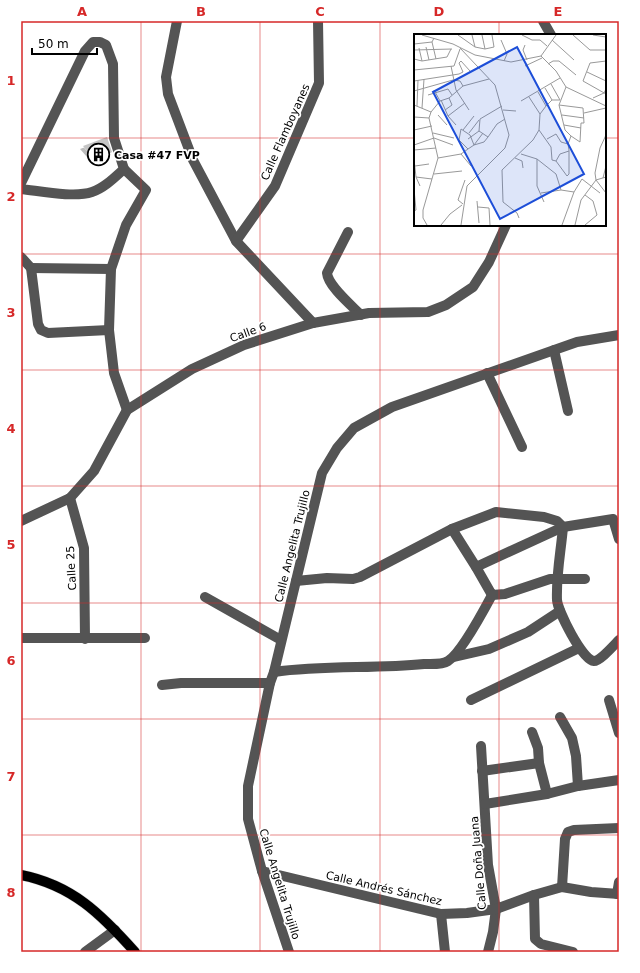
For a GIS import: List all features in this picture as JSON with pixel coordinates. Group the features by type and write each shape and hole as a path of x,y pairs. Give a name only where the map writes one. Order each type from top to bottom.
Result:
{"main road":[{"path":"21,875 39,878 62,888 82,901 115,930 135,952"}],"street":[{"path":"177,21 166,77 168,94 193,160 236,241 313,323"},
{"path":"543,21 550,34"},
{"name":"Calle Flamboyanes","path":"236,241 275,186 319,83 316,22"},
{"path":"21,183 84,51 93,42 100,42 106,45 113,64 114,138 124,169 146,190 126,225 111,270 109,330 114,373 127,410"},
{"path":"21,189 79,194 92,192 103,186 124,169"},
{"name":"Calle 6","path":"21,521 70,498 94,471 127,410 192,369 244,345 313,323 369,313 428,312 446,306 473,287 489,262 506,226"},
{"path":"348,232 327,273 328,278 336,289 360,315"},
{"path":"21,257 31,268 38,324 41,330 48,333 109,330"},
{"path":"31,268 111,270"},
{"name":"Calle Angelita Trujillo","path":"289,952 262,871 248,819 248,786 270,683 274,672 322,473 337,448 354,428 392,407 577,342 619,335"},
{"path":"554,350 568,411"},
{"path":"487,374 522,447"},
{"name":"Calle 25","path":"70,498 84,548 85,639"},
{"path":"296,581 327,578 353,579 452,529 496,512 544,517 557,521 563,527"},
{"path":"476,567 563,527 616,519 619,539"},
{"path":"563,527 557,579 557,601 560,611 579,648 588,659 592,661 597,661 619,640"},
{"path":"452,529 492,595"},
{"path":"492,595 505,594 550,579 585,579"},
{"path":"274,672 299,668 411,666 447,662 454,657 476,624 492,595"},
{"path":"205,597 281,640"},
{"path":"454,657 489,650 528,632 560,611"},
{"path":"21,638 145,638"},
{"path":"471,700 579,648"},
{"path":"162,685 181,683 270,683"},
{"path":"609,700 619,733"},
{"path":"560,717 572,738 576,756 578,786"},
{"path":"532,732 538,748 539,763 547,794"},
{"name":"Calle Doña Juana","path":"480,746 488,865 496,909 493,932 488,952"},
{"path":"482,771 539,763"},
{"path":"485,804 547,794 578,786 619,780"},
{"path":"562,887 565,839 568,832 574,830 619,828"},
{"name":"Calle Andrés Sánchez","path":"262,871 441,914 496,909 534,894 562,887 618,894"},
{"path":"618,894 619,882"},
{"path":"534,894 535,939 541,944 573,952"},
{"path":"441,914 445,952"},
{"path":"85,952 115,930"}],"building":[{"name":"Casa #47 FVP","path":"107,137 112,152 97,162 83,146"}],"place":[{"name":"Casa #47 FVP","path":"99,155"}]}
